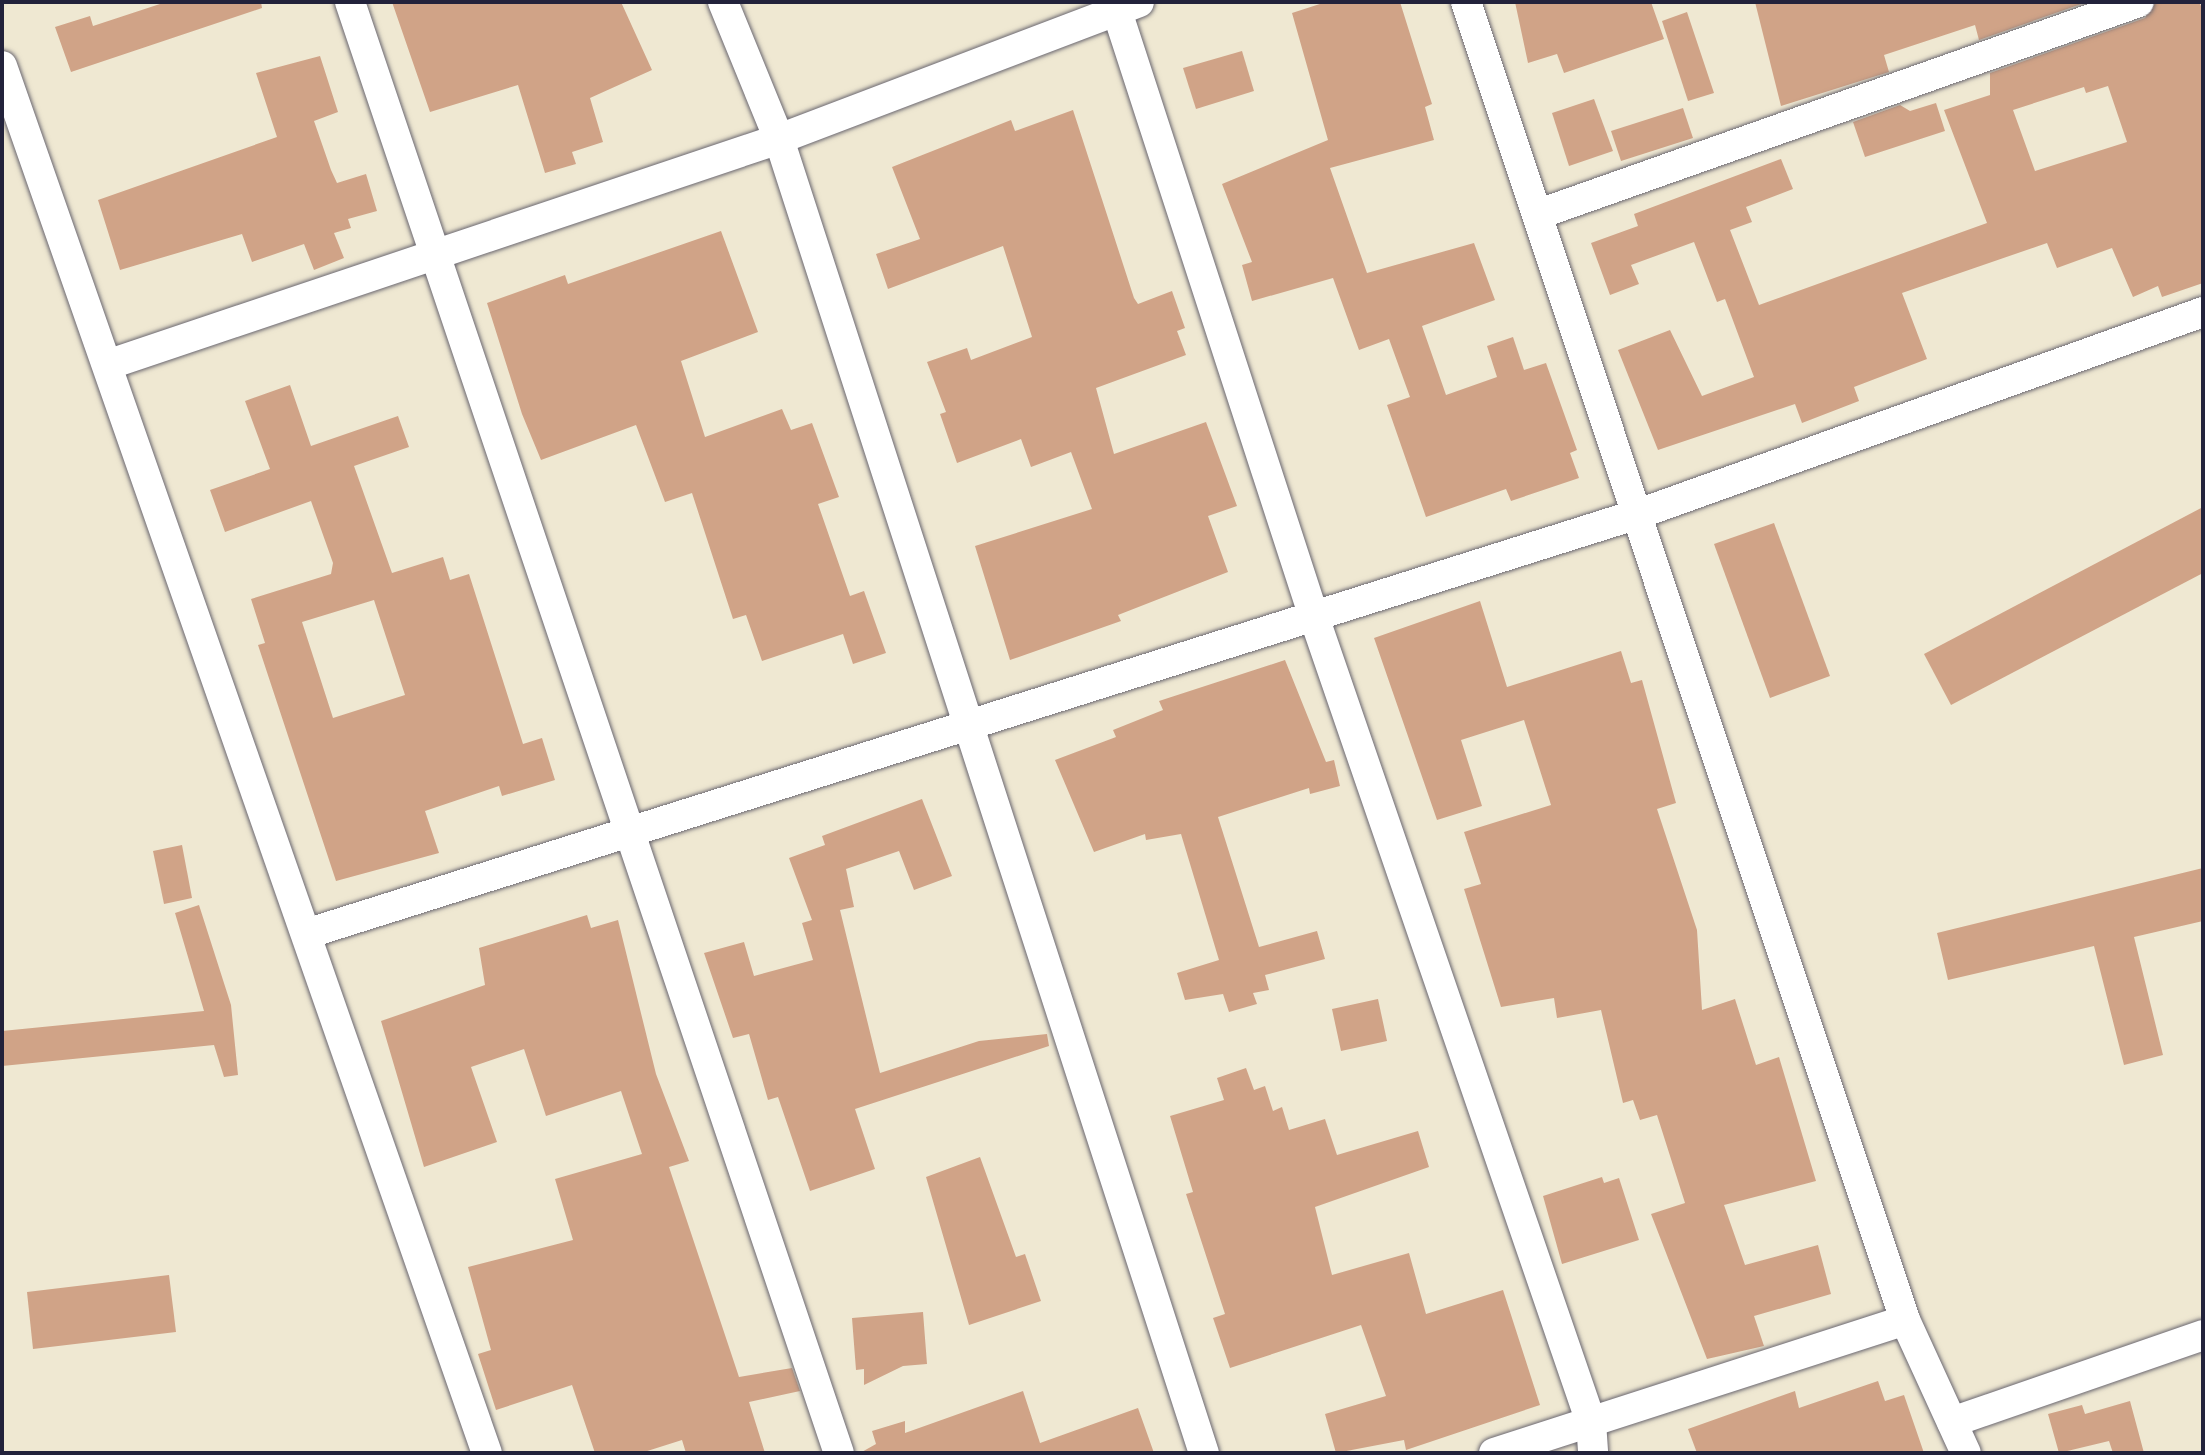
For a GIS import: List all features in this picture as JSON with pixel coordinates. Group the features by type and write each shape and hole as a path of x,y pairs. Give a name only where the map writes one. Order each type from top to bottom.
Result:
{"street":[{"path":"350,2 440,256 839,1453"},
{"path":"723,2 779,139 965,722 1204,1453"},
{"path":"1466,2 1641,513 1905,1320 1966,1453"},
{"path":"1539,214 2139,2"},
{"path":"110,363 440,256 779,139 1123,4 1312,611 1591,1422 1592,1453"},
{"path":"2,66 110,363 487,1453"},
{"path":"309,933 632,833 965,722 1312,611 1641,513 2203,312"},
{"path":"1494,1453 1905,1320"},
{"path":"1952,1422 2203,1335"}],"building":[{"path":"166,2 261,2 262,8 71,72 55,27 90,16 93,26"},
{"path":"392,2 621,2 652,70 590,98 603,142 572,152 576,164 545,173 518,85 430,112"},
{"path":"1326,2 1400,2 1432,104 1425,107 1434,140 1330,168 1367,273 1474,243 1495,300 1422,326 1446,395 1497,377 1487,346 1513,337 1524,370 1546,363 1577,450 1570,453 1579,478 1511,501 1506,489 1426,517 1387,405 1410,397 1389,339 1359,350 1333,278 1252,301 1242,265 1252,262 1222,184 1328,140 1292,13"},
{"path":"1515,2 1651,2 1664,39 1564,73 1557,54 1528,63"},
{"path":"1755,2 2087,2 1979,40 1975,25 1884,55 1889,72 1781,106"},
{"path":"2156,2 2199,2 2203,10 2203,283 2162,297 2158,286 2133,297 2112,248 2057,268 2047,243 1902,293 1927,359 1854,387 1859,401 1802,423 1795,404 1658,450 1618,350 1670,330 1702,396 1754,377 1725,299 1717,302 1694,242 1631,265 1639,284 1610,295 1591,243 1638,226 1634,214 1781,159 1793,189 1746,207 1752,222 1730,230 1759,305 1987,223 1944,110 1990,95 1990,73 2145,18","holes":["2108,86 2127,142 2035,171 2013,110 2084,87 2086,93"]},
{"path":"1687,12 1714,93 1688,101 1662,21"},
{"path":"1242,51 1254,91 1196,109 1183,68"},
{"path":"320,56 338,112 314,121 331,170 337,183 366,174 377,211 348,219 351,228 334,233 344,258 314,270 304,244 252,262 242,234 120,270 98,200 277,137 256,73"},
{"path":"1594,99 1613,151 1569,166 1552,113"},
{"path":"1936,103 1945,131 1865,157 1853,122 1900,105 1910,111"},
{"path":"1683,108 1693,138 1621,161 1611,131"},
{"path":"1073,110 1134,298 1138,304 1172,291 1185,328 1177,331 1186,355 1096,388 1114,454 1206,422 1237,506 1208,516 1228,572 1118,615 1121,621 1010,660 975,546 1092,509 1071,452 1031,467 1021,439 957,463 940,414 946,412 927,362 967,348 971,360 1032,337 1003,246 888,289 876,254 920,239 892,167 1011,120 1015,131"},
{"path":"721,231 758,332 681,361 705,437 782,409 791,430 812,423 839,497 818,504 850,596 864,591 886,653 853,664 843,634 762,661 746,615 733,619 692,493 665,502 636,425 541,460 522,414 487,303 565,275 568,284"},
{"path":"290,385 311,446 398,416 409,447 354,466 392,573 443,557 450,580 469,574 523,744 542,738 555,780 502,796 499,786 425,811 439,853 336,881 258,645 265,643 251,599 331,574 333,563 311,501 225,532 210,490 270,469 245,401","holes":["374,600 405,695 333,718 302,622"]},
{"path":"2203,507 2203,573 1951,705 1924,654"},
{"path":"1774,523 1830,676 1770,698 1714,544"},
{"path":"1480,601 1507,687 1621,651 1631,683 1642,680 1676,803 1657,809 1697,930 1702,1010 1735,999 1756,1065 1779,1057 1816,1181 1724,1205 1745,1265 1818,1245 1831,1294 1754,1316 1764,1346 1707,1359 1651,1214 1685,1203 1657,1115 1640,1120 1633,1100 1623,1103 1601,1010 1557,1018 1554,998 1501,1007 1464,889 1481,884 1464,832 1551,805 1524,720 1461,740 1482,806 1437,820 1374,638"},
{"path":"1285,660 1326,762 1334,760 1340,786 1310,794 1309,788 1218,817 1259,947 1317,931 1325,959 1265,975 1269,990 1253,993 1257,1004 1229,1012 1223,994 1185,1000 1177,973 1219,960 1181,834 1146,840 1145,834 1094,852 1055,760 1116,737 1113,730 1163,710 1159,701"},
{"path":"922,799 952,876 914,890 899,851 846,869 854,907 840,910 880,1073 979,1041 1047,1034 1049,1046 855,1109 875,1169 810,1191 778,1097 768,1100 749,1034 733,1038 704,953 744,942 754,976 813,960 802,923 812,920 789,858 825,845 822,836"},
{"path":"182,845 192,898 164,904 153,851"},
{"path":"2203,868 2203,921 2134,937 2163,1055 2124,1065 2094,946 1948,980 1937,933"},
{"path":"199,905 231,1005 238,1075 224,1077 214,1045 2,1066 2,1031 204,1011 175,913"},
{"path":"587,915 591,928 618,920 656,1074 689,1161 669,1167 739,1377 792,1368 800,1391 749,1402 765,1453 686,1453 682,1440 641,1453 595,1453 572,1385 496,1410 478,1354 491,1350 468,1267 573,1240 555,1179 642,1154 621,1091 546,1116 524,1049 471,1067 497,1142 424,1167 381,1021 485,985 479,948"},
{"path":"1378,999 1387,1041 1341,1051 1332,1009"},
{"path":"1246,1068 1254,1090 1265,1086 1273,1111 1282,1107 1289,1130 1325,1119 1337,1155 1418,1131 1429,1167 1315,1207 1332,1275 1409,1253 1426,1314 1503,1290 1540,1405 1406,1450 1404,1440 1336,1453 1325,1414 1386,1396 1361,1325 1230,1368 1213,1318 1225,1314 1186,1194 1193,1192 1170,1116 1224,1100 1217,1078"},
{"path":"980,1157 1016,1257 1025,1254 1041,1301 969,1325 926,1177"},
{"path":"1602,1177 1604,1183 1619,1178 1639,1240 1562,1264 1543,1196"},
{"path":"169,1275 176,1332 33,1349 27,1292"},
{"path":"923,1312 927,1364 903,1366 864,1385 864,1369 856,1370 852,1318"},
{"path":"1878,1381 1885,1401 1904,1395 1924,1453 1697,1453 1688,1429 1795,1391 1799,1408"},
{"path":"1023,1391 1040,1443 1138,1408 1154,1453 860,1453 876,1444 872,1431 905,1421 905,1433"},
{"path":"2130,1401 2144,1453 2113,1453 2109,1441 2059,1453 2048,1414 2082,1405 2085,1414"}]}
